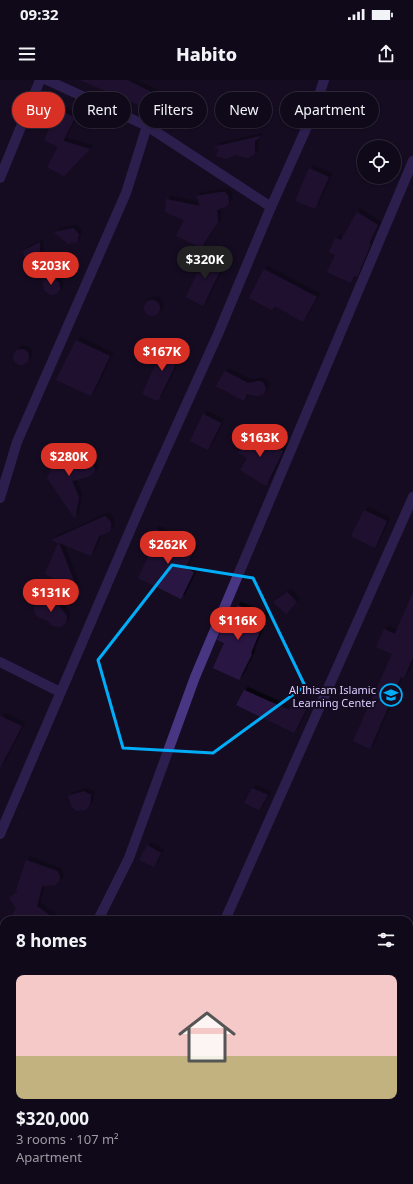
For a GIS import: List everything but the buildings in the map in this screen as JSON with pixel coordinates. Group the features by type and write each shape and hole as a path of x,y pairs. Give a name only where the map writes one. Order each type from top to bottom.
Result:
{"street":[{"path":"0,178 40,80"},
{"path":"47,80 139,122"},
{"path":"0,834 144,497 218,334 271,207 314,111 324,80"},
{"path":"0,498 17,442 126,193 146,128"},
{"path":"150,128 271,207"},
{"path":"100,916 129,858 195,677 413,161"},
{"path":"227,916 413,498"},
{"path":"0,662 60,692"}],"highlighted area":[{"path":"172,565 253,578 305,686 213,753 123,748 98,660"}],"place":[{"name":"Al Ihisam Islamic Learning Center","path":"391,695"}]}
